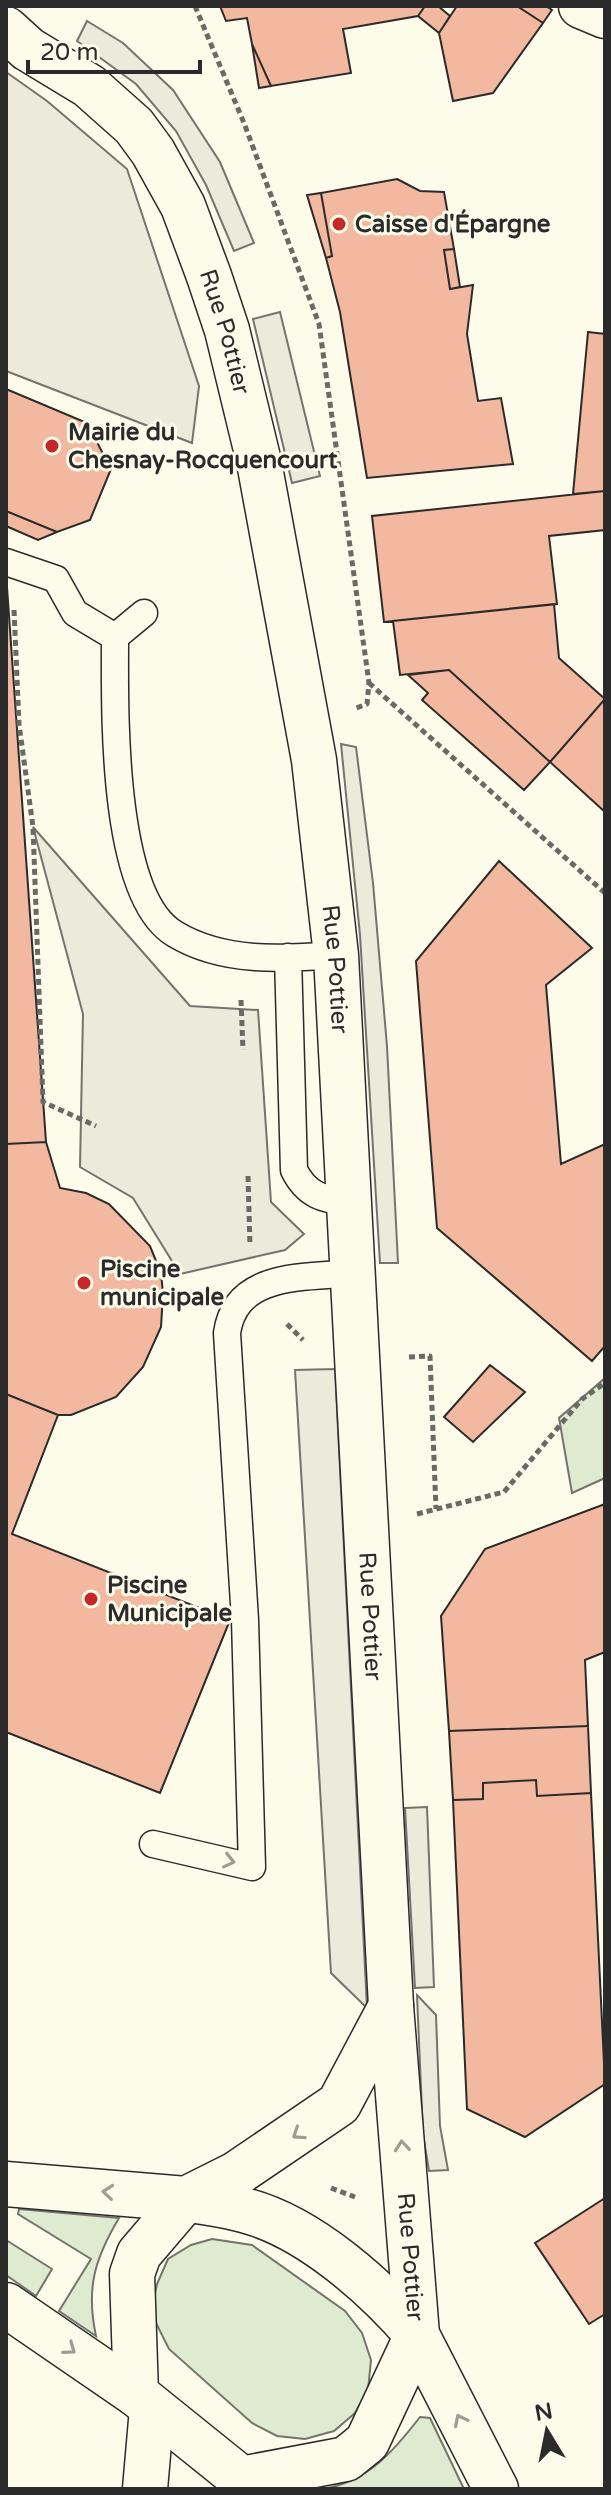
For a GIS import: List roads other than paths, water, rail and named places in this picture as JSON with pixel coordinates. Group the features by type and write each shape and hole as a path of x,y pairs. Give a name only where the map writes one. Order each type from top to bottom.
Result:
{"street":[{"path":"581,6 605,16"},
{"name":"Rue Pottier","path":"6,29 28,49 89,86 134,126 183,206 227,330 259,462 314,760 336,955 391,2006 417,2335 496,2489"},
{"path":"145,2489 144,2402 132,2274 139,2254 186,2199 273,2151 339,2104 391,2006"},
{"path":"6,2184 186,2199 249,2211 277,2222 364,2277 417,2335 367,2442 346,2459 236,2486 144,2402 6,2305"}],"lane":[{"path":"6,562 56,579 75,613 115,637"},
{"path":"115,637 144,613"},
{"path":"115,637 115,762 130,852 152,911 172,933 201,947 249,958 336,955"},
{"path":"288,957 294,1170 303,1188 322,1199 350,1203"},
{"path":"153,1844 252,1867 227,1333 236,1303 261,1285 354,1273"}],"place":[{"name":"Caisse d'Épargne","path":"339,224"},
{"name":"Mairie du Chesnay-Rocquencourt","path":"52,446"},
{"name":"Piscine municipale","path":"84,1283"},
{"name":"Piscine Municipale","path":"91,1599"}]}
